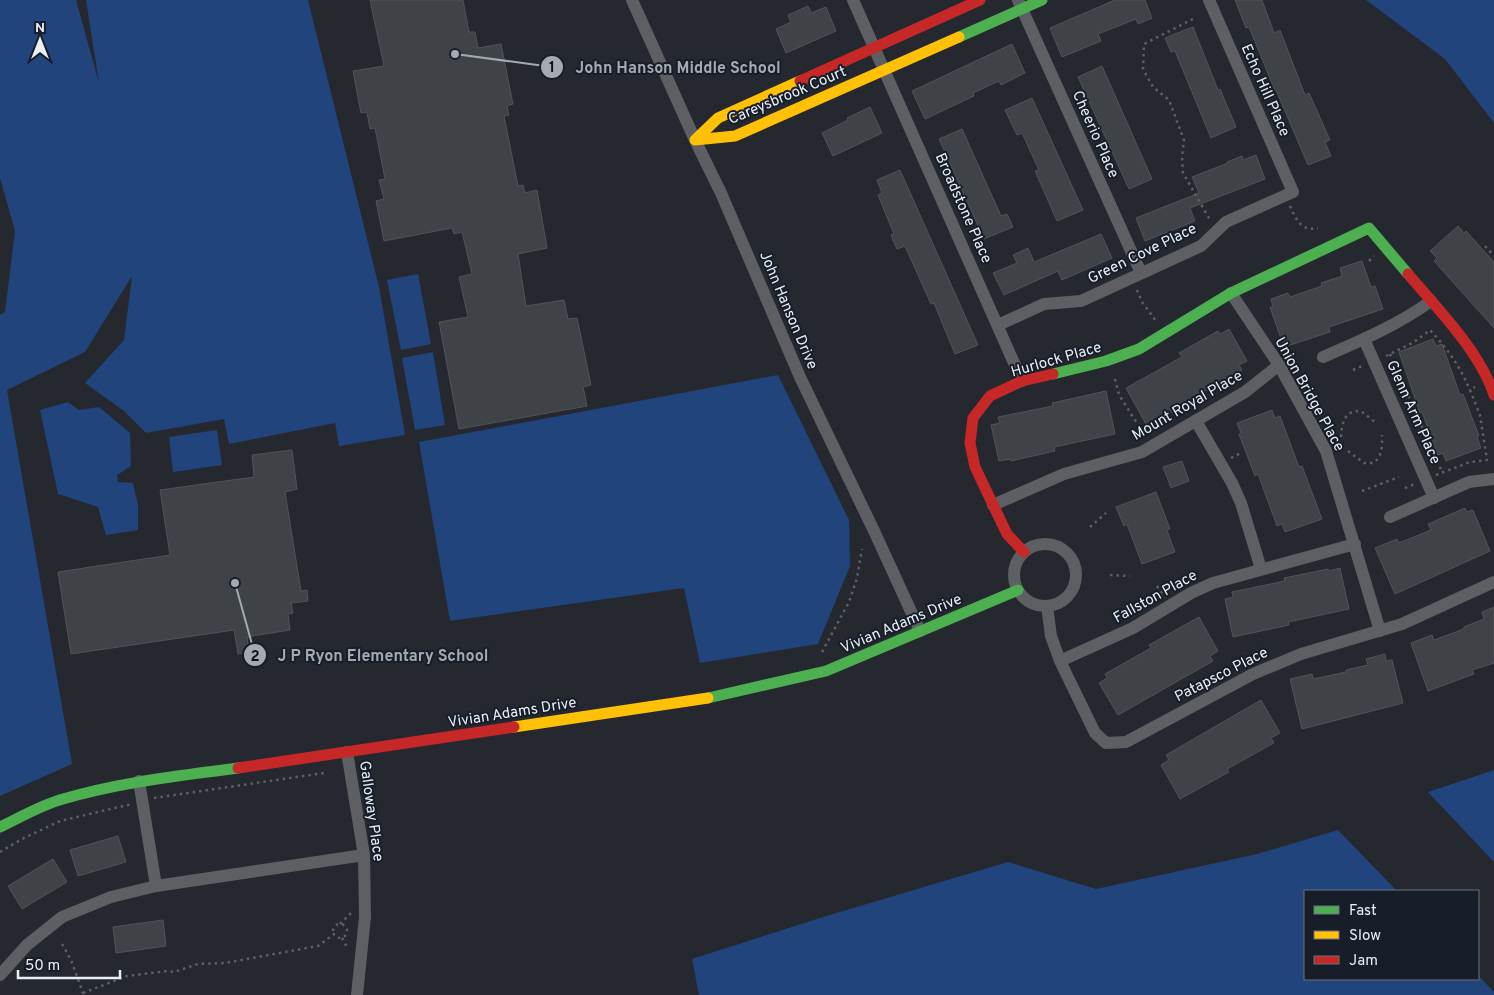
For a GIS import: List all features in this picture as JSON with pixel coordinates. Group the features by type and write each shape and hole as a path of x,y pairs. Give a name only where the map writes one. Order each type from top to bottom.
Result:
{"street":[{"name":"John Hanson Drive","path":"632,0 694,140 721,193 800,377 920,631"},
{"name":"Broadstone Place","path":"853,0 1022,382"},
{"name":"Careysbrook Court","path":"694,140 718,118 980,0"},
{"name":"Careysbrook Court","path":"694,140 735,136 884,70 1020,4 1042,0"},
{"name":"Echo Hill Place","path":"1209,0 1293,192"},
{"name":"Cheerio Place","path":"1020,4 1136,276"},
{"name":"Green Cove Place","path":"998,325 1044,304 1081,301 1201,246 1226,222 1293,192"},
{"name":"Hurlock Place","path":"1024,552 1008,534 993,505 976,467 970,443 973,418 990,396 1022,382 1106,361 1139,349 1231,293 1368,228 1431,301"},
{"name":"Union Bridge Place","path":"1231,293 1279,365 1326,451 1380,631"},
{"path":"1323,357 1364,339 1416,312 1431,301 1482,365 1491,382 1494,394"},
{"name":"Glenn Arm Place","path":"1364,339 1434,498"},
{"name":"Mount Royal Place","path":"993,505 1064,474 1142,452 1245,392 1279,365"},
{"path":"1196,421 1232,483 1241,503 1261,569"},
{"path":"1390,517 1469,482 1494,479"},
{"path":"1051,544 1060,548 1074,561 1076,580 1073,589 1062,601 1047,606 1030,602 1023,597 1018,590 1015,580 1015,570 1018,560 1024,552 1036,545 1051,544"},
{"name":"Fallston Place","path":"1060,662 1133,628 1213,582 1355,544"},
{"name":"Patapsco Place","path":"1047,606 1051,636 1060,662 1095,733 1106,743 1126,742 1253,674 1300,654 1402,624 1494,582"},
{"name":"Vivian Adams Drive","path":"0,827 36,809 62,799 140,781 722,696 826,672 1018,590"},
{"name":"Galloway Place","path":"347,752 364,856 365,917 357,995"},
{"path":"140,781 156,886"},
{"path":"0,976 27,945 62,917 111,897 156,886 364,856"}],"path":[{"path":"1193,19 1144,44 1144,69 1153,87 1169,100 1184,140 1183,173 1212,223"},
{"path":"1290,206 1300,225 1308,229 1318,228"},
{"path":"1485,246 1494,256"},
{"path":"1136,276 1142,302 1154,316 1164,335"},
{"path":"1384,357 1414,342 1430,330 1447,348 1459,366 1470,390 1480,415 1487,460 1470,462 1432,476"},
{"path":"1390,354 1442,472"},
{"path":"1353,370 1364,366"},
{"path":"1115,379 1120,395 1142,431"},
{"path":"1470,390 1482,384"},
{"path":"1342,437 1344,419 1350,412 1361,411 1376,423"},
{"path":"1348,451 1364,463 1373,463 1380,456 1382,450 1382,436"},
{"path":"1362,491 1400,476"},
{"path":"1405,488 1417,483"},
{"path":"1090,527 1106,513"},
{"path":"822,652 849,602 857,578 862,549"},
{"path":"1110,575 1130,576"},
{"path":"0,852 60,821 143,801 327,772"},
{"path":"62,944 71,960 82,994 127,976 167,971 174,972 198,964 225,963 318,946 334,934 335,927 354,910"},
{"path":"340,924 345,925 348,931 342,938"},
{"path":"334,934 342,938 351,954"}],"shaded area":[{"path":"0,0 76,0 99,83 86,0 308,0 379,287 405,435 339,446 335,423 229,444 224,419 146,433 124,411 85,383 124,340 132,276 85,352 7,390 72,764 0,796 0,315 5,312 15,231 0,178"},
{"path":"1366,0 1494,0 1494,123 1445,59"},
{"path":"418,274 431,344 401,350 387,280"},
{"path":"433,352 445,425 415,430 402,358"},
{"path":"778,375 849,520 850,566 818,644 700,663 684,588 450,621 419,442"},
{"path":"68,402 79,410 99,407 130,433 131,466 117,475 118,482 133,483 138,505 138,530 106,535 98,507 58,494 40,410"},
{"path":"217,430 222,465 173,472 169,437"},
{"path":"1494,770 1494,862 1428,792"},
{"path":"1338,830 1396,890 1304,890 1304,980 1479,980 1479,976 1494,992 1494,995 699,995 692,959 823,917 1008,862 1096,889 1257,854"}],"building":[{"path":"370,0 463,0 469,32 475,32 478,48 501,44 513,104 507,106 509,115 504,116 518,186 523,185 525,193 537,190 547,248 518,254 526,306 564,300 568,319 577,318 591,385 583,387 587,406 459,429 439,322 468,317 459,277 472,274 462,232 454,234 452,228 384,241 376,201 384,199 379,180 385,179 375,128 370,129 367,112 361,113 353,71 384,66"},
{"path":"1115,0 1145,0 1152,18 1138,24 1136,19 1098,34 1101,41 1062,57 1050,28"},
{"path":"1235,0 1262,0 1274,33 1280,30 1305,95 1309,93 1330,140 1325,142 1331,156 1308,165 1249,27 1246,28"},
{"path":"808,6 811,13 826,7 836,31 786,53 776,29 791,22 788,15"},
{"path":"1193,27 1218,90 1220,89 1236,127 1211,138 1175,51 1171,52 1165,38"},
{"path":"1012,44 1025,73 1001,85 999,81 973,93 974,96 925,119 912,91"},
{"path":"1102,66 1152,179 1129,189 1078,77"},
{"path":"1032,98 1083,210 1057,221 1035,171 1039,170 1022,133 1017,135 1005,110"},
{"path":"870,107 882,133 833,156 822,133"},
{"path":"962,129 1001,216 1007,214 1013,227 984,239 939,139"},
{"path":"1256,155 1265,179 1190,208 1195,221 1145,241 1136,218 1199,193 1192,177 1242,156 1243,160"},
{"path":"900,170 978,345 955,354 934,303 931,304 905,246 897,249 891,235 894,234 878,195 882,193 877,180"},
{"path":"1458,226 1464,233 1466,231 1494,262 1494,328 1434,261 1437,258 1430,251"},
{"path":"1101,234 1112,258 1062,280 1058,271 1004,295 993,273 1017,263 1013,255 1028,248 1034,262"},
{"path":"1362,261 1371,287 1375,286 1383,309 1329,327 1330,332 1284,347 1270,307 1273,307 1271,299 1288,293 1290,297 1322,286 1321,283 1342,276 1340,268"},
{"path":"1229,329 1247,361 1239,365 1242,370 1194,397 1196,399 1147,426 1126,388 1182,357 1179,353 1218,331 1220,334"},
{"path":"1433,339 1436,346 1442,344 1460,395 1463,394 1479,436 1477,437 1481,448 1446,461 1443,453 1438,455 1422,412 1420,413 1399,352"},
{"path":"1106,391 1115,434 1054,447 1055,451 1011,461 1011,459 999,461 991,425 1000,423 998,417 1053,406 1052,403"},
{"path":"1272,410 1275,418 1280,416 1299,467 1302,466 1322,519 1285,532 1282,524 1277,526 1258,474 1255,476 1239,434 1241,433 1237,423"},
{"path":"292,450 297,489 285,492 301,591 307,590 308,601 291,603 293,613 288,614 290,630 247,637 249,653 238,654 234,630 71,654 58,572 170,555 160,490 254,477 252,455"},
{"path":"1182,461 1189,481 1171,488 1163,467"},
{"path":"1156,492 1170,529 1167,530 1175,552 1142,564 1127,524 1124,526 1116,507"},
{"path":"1465,508 1467,512 1473,510 1490,551 1395,594 1375,548 1397,539 1399,543 1431,530 1428,524"},
{"path":"1340,568 1349,609 1288,622 1289,625 1233,637 1225,599 1233,597 1232,592 1285,581 1284,578"},
{"path":"1494,607 1494,663 1472,670 1474,674 1428,691 1411,643 1432,635 1434,640 1464,629 1464,627 1484,619 1482,612"},
{"path":"1199,617 1218,651 1210,656 1213,661 1118,715 1099,683 1107,678 1105,674 1151,648 1149,645"},
{"path":"1385,654 1386,661 1392,660 1403,703 1302,729 1290,679 1312,674 1313,679 1346,672 1346,670 1368,665 1366,659"},
{"path":"1261,700 1280,733 1271,738 1274,743 1227,769 1229,772 1180,799 1161,765 1169,760 1166,755"},
{"path":"118,836 126,862 78,876 70,850"},
{"path":"53,859 67,882 22,909 8,886"},
{"path":"163,920 166,946 116,953 113,927"}],"traffic: fast":[{"path":"959,37 1042,0"},
{"path":"1053,374 1106,361 1139,349 1231,293 1369,228 1408,274"},
{"path":"708,698 826,671 1018,590"},
{"path":"0,827 47,804 84,793 150,780 238,768"}],"traffic: slow":[{"path":"800,81 718,118 695,140 735,136 959,37"},
{"path":"514,727 708,698"}],"traffic: jam":[{"path":"800,81 980,0"},
{"path":"1408,274 1469,347 1488,379 1494,395"},
{"path":"1024,552 1007,534 975,467 970,443 973,418 990,396 1022,381 1053,374"},
{"path":"238,768 514,727"}],"place":[{"name":"John Hanson Middle School","path":"455,54"},
{"name":"J P Ryon Elementary School","path":"235,583"}]}
